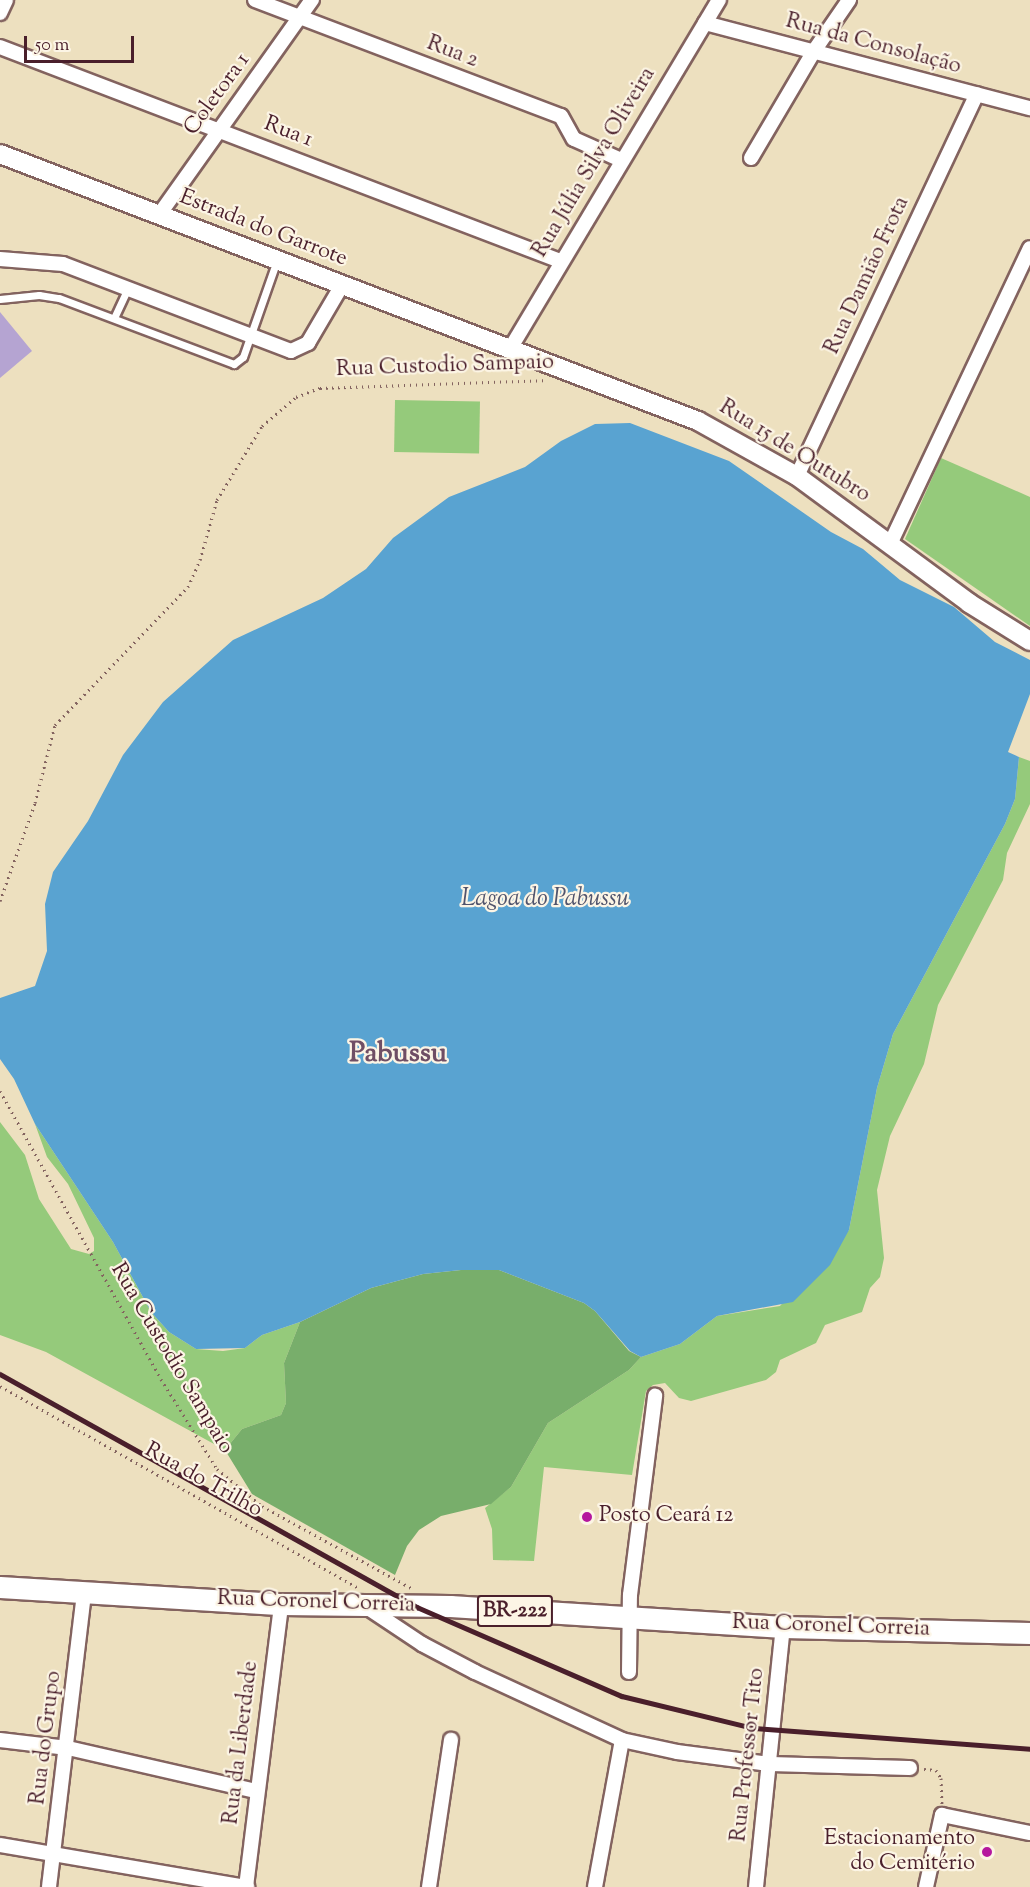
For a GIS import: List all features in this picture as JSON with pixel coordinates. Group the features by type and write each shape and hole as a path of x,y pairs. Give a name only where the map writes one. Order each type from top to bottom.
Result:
{"main road":[{"name":"Estrada do Garrote","path":"0,154 510,349"},
{"name":"Rua 15 de Outubro","path":"510,349 698,421 797,476 891,542 969,603 1030,641"},
{"name":"Rua Coronel Correia","path":"0,1587 84,1594 281,1604 362,1597 450,1606 632,1619 783,1627 1030,1633"}],"street":[{"path":"0,13 6,0"},
{"name":"Rua 2","path":"255,0 561,116 574,139 621,160"},
{"name":"Coletora 1","path":"159,215 312,0"},
{"name":"Rua Júlia Silva Oliveira","path":"510,349 560,261 719,0"},
{"path":"751,158 814,51 849,0"},
{"name":"Rua da Consolação","path":"705,23 1030,108"},
{"name":"Rua 1","path":"0,47 219,128 560,261"},
{"name":"Rua Damião Frota","path":"797,476 977,94"},
{"path":"891,542 1030,248"},
{"path":"0,259 63,264 280,349 300,349 308,343 342,285"},
{"path":"629,1672 632,1619 630,1595 655,1396"},
{"name":"Rua do Grupo","path":"49,1887 68,1748 84,1594"},
{"path":"362,1597 422,1644 486,1677 622,1740 677,1752 769,1764 910,1768"},
{"name":"Rua da Liberdade","path":"246,1887 255,1791 281,1604"},
{"name":"Rua Professor Tito","path":"756,1887 783,1627"},
{"path":"0,1740 68,1748 255,1791"},
{"path":"429,1887 451,1740"},
{"path":"595,1887 622,1740"},
{"path":"926,1887 942,1815 1030,1833"},
{"path":"0,1845 246,1887"}],"lane":[{"path":"0,299 39,295 59,298 234,364 243,357 277,260"},
{"path":"114,318 128,288"}],"path":[{"name":"Rua Custodio Sampaio","path":"0,901 35,803 55,725 188,587 200,561 217,500 262,426 296,398 320,388 550,380"},
{"name":"Rua Custodio Sampaio","path":"0,1091 161,1379 217,1469 262,1506 392,1580 414,1589"},
{"name":"Rua do Trilho","path":"0,1386 362,1597"},
{"path":"910,1768 936,1770 941,1778 942,1815"}],"green space":[{"path":"395,400 480,401 479,453 394,452"},
{"path":"941,458 1030,497 1030,626 905,539"},
{"path":"1019,757 1030,761 1030,804 1007,853 1003,880 938,1005 924,1064 890,1136 877,1190 884,1258 880,1277 870,1288 862,1312 825,1325 816,1343 780,1360 776,1372 766,1380 691,1401 679,1398 665,1383 653,1385 646,1391 632,1475 544,1467 534,1561 493,1560 492,1529 485,1508 511,1487 548,1423 629,1370 641,1357 680,1344 717,1316 780,1306 849,1230 877,1088 893,1034 1005,824 1015,799"},
{"path":"0,1122 25,1155 39,1199 71,1249 89,1254 94,1251 94,1238 68,1184 47,1157 35,1124 113,1242 151,1312 169,1332 196,1349 223,1351 245,1348 262,1335 300,1322 284,1363 286,1403 281,1415 242,1429 225,1450 46,1352 0,1335"},
{"path":"461,1270 499,1270 584,1303 595,1311 629,1351 641,1357 629,1370 548,1423 511,1487 491,1504 441,1516 419,1530 407,1546 395,1575 252,1494 225,1450 242,1429 281,1415 286,1403 284,1363 300,1322 371,1288 423,1274"}],"water":[{"name":"Lagoa do Pabussu","path":"630,423 729,461 831,532 863,549 900,580 954,607 995,642 1030,660 1030,694 1008,752 1019,757 1015,799 1005,824 893,1034 877,1088 849,1230 830,1265 793,1302 717,1316 680,1344 641,1357 630,1351 595,1311 584,1303 499,1270 461,1270 423,1274 371,1288 300,1322 262,1335 245,1348 196,1349 169,1332 151,1312 113,1242 35,1124 14,1079 0,1059 0,998 35,986 47,951 45,904 53,872 88,821 123,755 163,702 233,640 323,598 366,569 393,538 449,497 525,467 561,441 595,424"}],"building":[{"path":"0,312 32,351 0,378"}],"railway":[{"path":"0,1374 417,1607 622,1696 753,1728 1030,1749"}],"place":[{"name":"Posto Ceará 12","path":"587,1517"},
{"name":"Estacionamento do Cemitério","path":"987,1852"}],"district":[{"name":"Pabussu","path":"398,1054"}]}
